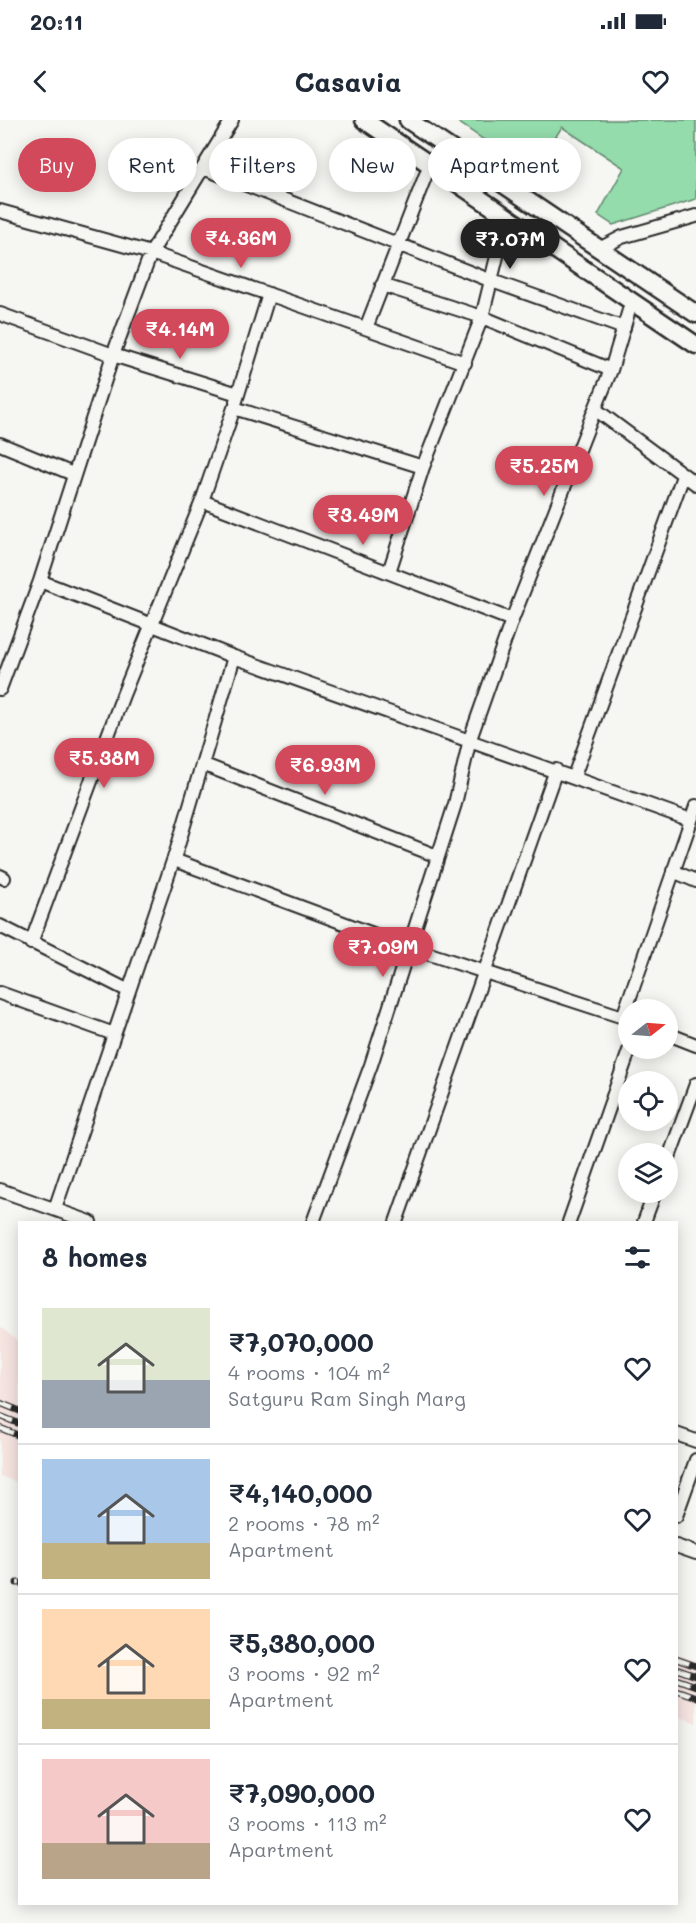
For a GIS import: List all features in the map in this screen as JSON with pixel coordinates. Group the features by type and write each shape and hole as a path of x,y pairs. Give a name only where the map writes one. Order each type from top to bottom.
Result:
{"main road":[{"path":"364,120 428,163"},
{"path":"408,120 696,314"},
{"path":"471,192 696,345"}],"street":[{"path":"0,688 39,581 113,355 151,254 232,120"},
{"path":"203,168 492,281 624,328"},
{"path":"366,328 428,169"},
{"path":"0,211 151,254 465,363"},
{"path":"389,572 423,468 482,317 507,216"},
{"path":"599,249 622,237 696,216"},
{"path":"382,285 482,317 611,370"},
{"path":"31,943 123,695 202,501 234,408 268,294"},
{"path":"313,1221 371,1065 455,804 470,739 512,620 611,370 632,300"},
{"path":"0,314 113,355 238,394"},
{"path":"234,408 423,468"},
{"path":"595,408 696,484"},
{"path":"0,444 73,474"},
{"path":"574,776 683,476"},
{"path":"202,501 512,620"},
{"path":"39,581 234,657 574,776 691,820"},
{"path":"55,1209 174,860 234,657"},
{"path":"202,764 437,856"},
{"path":"396,1221 555,770"},
{"path":"632,999 696,806"},
{"path":"174,860 408,947 618,1015"},
{"path":"673,871 696,881"},
{"path":"0,926 129,991"},
{"path":"0,993 114,1034"},
{"path":"678,1038 696,1045"},
{"path":"569,1221 626,1059"},
{"path":"674,1143 696,1084"},
{"path":"0,1190 87,1221"},
{"path":"644,1221 651,1203"},
{"path":"678,1435 696,1441"},
{"path":"678,1510 696,1460"},
{"path":"678,1547 696,1553"}],"shaded area":[{"path":"0,1327 18,1341 18,1483 0,1476"},
{"path":"678,1655 696,1661 696,1723 678,1716"}],"green space":[{"path":"455,120 696,120 696,199 613,225 598,215 624,168 581,138 562,127 555,138 481,138"}],"railway":[{"path":"0,1403 18,1410"},
{"path":"0,1416 18,1423"},
{"path":"0,1428 18,1435"},
{"path":"678,1660 696,1666"},
{"path":"678,1670 696,1676"},
{"path":"678,1680 696,1686"},
{"path":"678,1691 696,1697"}]}
